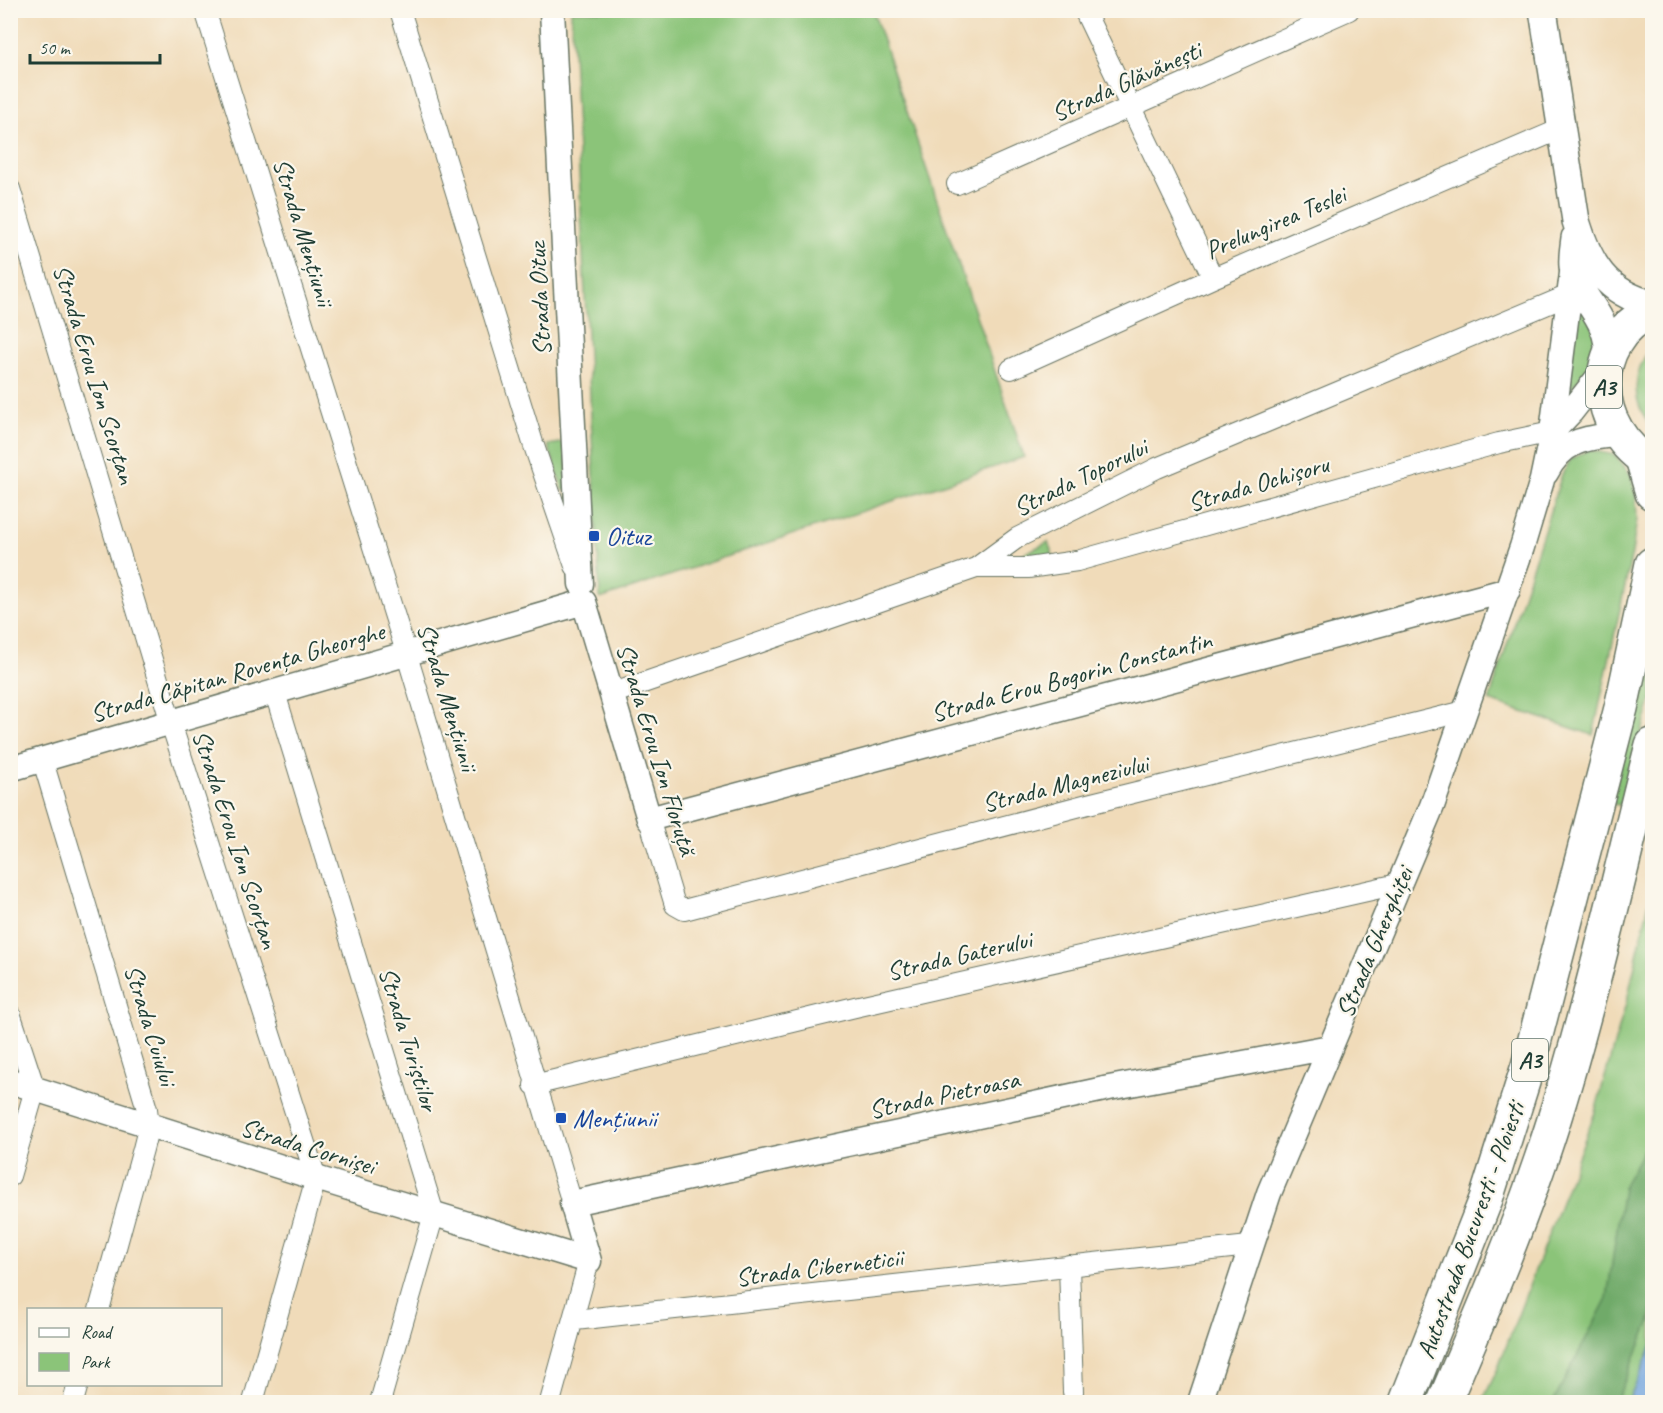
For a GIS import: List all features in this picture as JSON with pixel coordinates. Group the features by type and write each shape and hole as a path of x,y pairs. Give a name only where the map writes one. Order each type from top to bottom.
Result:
{"highway":[{"name":"A3","path":"1653,311 1630,326 1618,340 1608,362 1605,403 1618,435 1647,461 1653,494"},
{"name":"Autostrada Bucuresti - Ploiesti","path":"1406,1402 1486,1199 1528,1066 1621,708 1653,564"},
{"name":"A3","path":"1647,780 1653,745"},
{"name":"Autostrada Bucuresti - Ploiesti","path":"1444,1402 1516,1228 1552,1126 1633,821 1647,780"}],"main road":[{"name":"Strada Gherghiței","path":"1544,10 1576,221 1586,253 1599,274 1622,291 1653,304"},
{"name":"Strada Gherghiței","path":"1576,221 1573,265 1579,285 1604,325 1609,343 1608,362"}],"street":[{"name":"Strada Mențiunii","path":"205,10 406,652 534,1085 589,1261 575,1320 550,1402"},
{"path":"400,10 532,443 582,593"},
{"name":"Strada Oituz","path":"552,10 582,593"},
{"path":"1084,10 1213,278"},
{"name":"Strada Glăvănești","path":"957,184 1349,10"},
{"name":"Prelungirea Teslei","path":"1011,369 1213,278 1563,128"},
{"name":"Strada Erou Ion Scorțan","path":"10,189 171,721 316,1178"},
{"name":"Strada Gherghiței","path":"1200,1402 1249,1246 1432,806 1508,590 1542,480 1552,432 1573,265"},
{"name":"Strada Toporului","path":"611,694 976,568 1017,538 1157,468 1569,295"},
{"path":"1552,432 1571,412 1608,362"},
{"name":"Strada Ochișoru","path":"976,568 1005,570 1077,561 1499,443 1552,432"},
{"name":"Strada Gherghiței","path":"1542,480 1554,459 1568,445 1589,437 1618,435"},
{"name":"Strada Erou Bogorin Constantin","path":"650,819 1508,590"},
{"name":"Strada Căpitan Rovența Gheorghe","path":"10,768 275,693 582,593"},
{"name":"Strada Erou Ion Floruță","path":"582,593 675,905 680,910"},
{"name":"Strada Turiștilor","path":"275,693 434,1215"},
{"name":"Strada Magneziului","path":"680,910 1110,799 1465,711"},
{"name":"Strada Cuiului","path":"42,759 146,1101 149,1125 100,1308"},
{"name":"Strada Gaterului","path":"534,1085 855,1006 1398,884"},
{"path":"10,1013 35,1089 10,1176"},
{"name":"Strada Pietroasa","path":"572,1203 1109,1088 1330,1047"},
{"name":"Strada Cornișei","path":"10,1081 434,1215 589,1261"},
{"path":"253,1402 316,1178"},
{"path":"380,1402 434,1215"},
{"name":"Strada Ciberneticii","path":"575,1320 1249,1246"},
{"path":"1069,1265 1073,1392"},
{"path":"73,1402 77,1386"}],"green space":[{"path":"571,11 873,11 1024,457 600,599"},
{"path":"1577,302 1597,332 1594,361 1562,399"},
{"path":"1652,346 1652,427 1640,407 1636,386 1640,366"},
{"path":"567,442 567,490 563,490 548,445"},
{"path":"1589,450 1615,455 1631,475 1636,497 1637,519 1632,553 1593,735 1489,701 1562,474 1571,459"},
{"path":"1048,542 1054,558 1027,563 1023,554"},
{"path":"1652,616 1652,698 1620,805 1612,804"},
{"path":"1652,889 1652,1345 1628,1402 1482,1402 1498,1368 1595,1112 1628,996"},
{"path":"1652,1134 1652,1316 1616,1402 1553,1402 1607,1298 1623,1187"}],"water":[{"path":"1652,1345 1652,1402 1628,1402"}],"place":[{"name":"Oituz","path":"594,536"},
{"name":"Mențiunii","path":"561,1118"}]}
